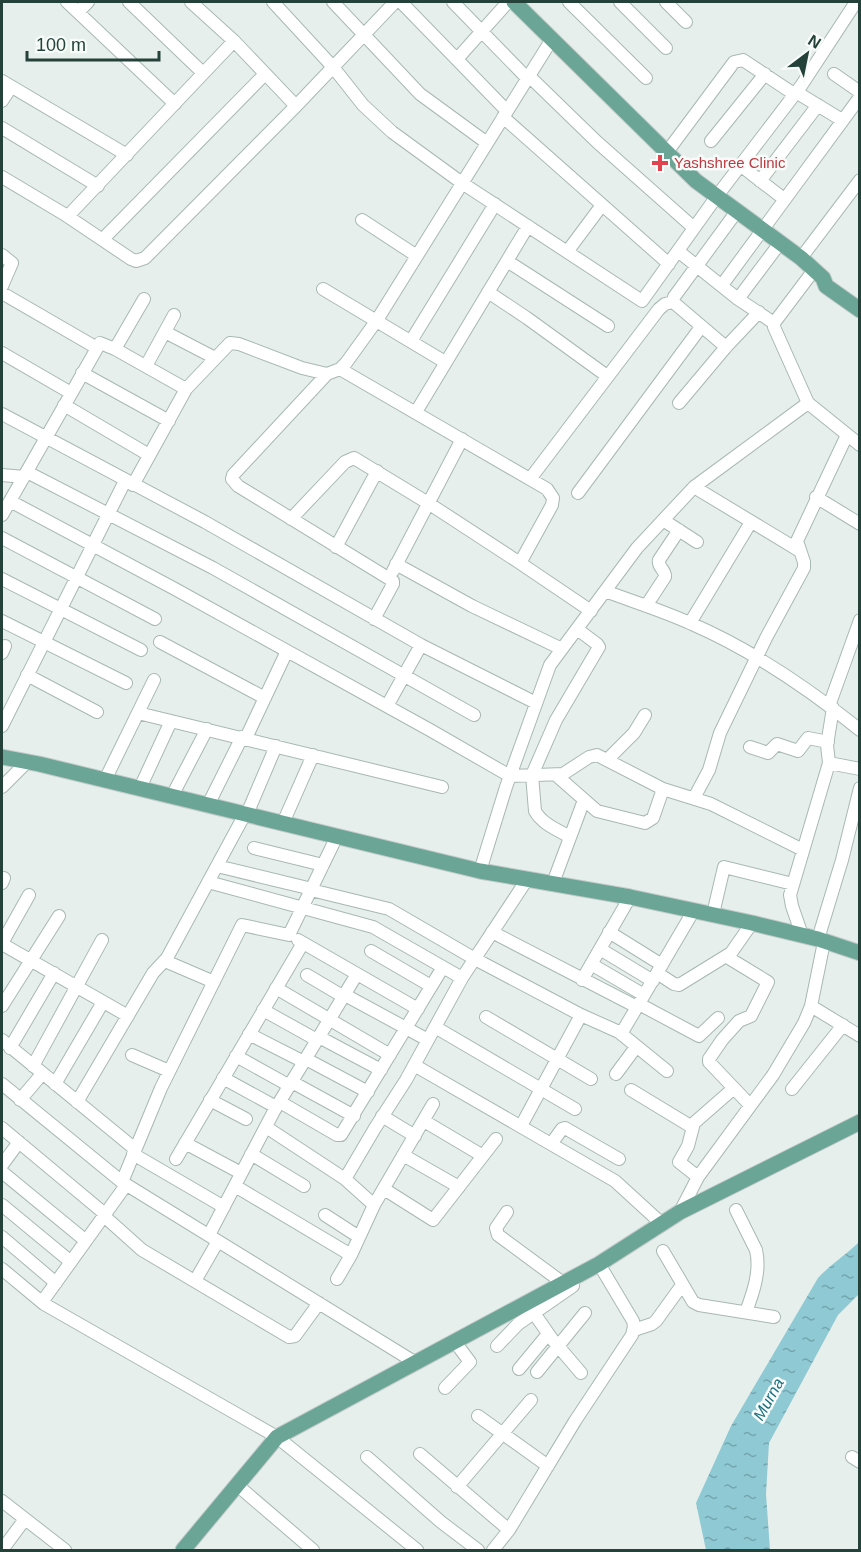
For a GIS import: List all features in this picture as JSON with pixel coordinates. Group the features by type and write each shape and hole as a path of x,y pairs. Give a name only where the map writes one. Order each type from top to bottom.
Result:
{"main road":[{"path":"514,2 696,181 801,258 818,274 826,286 860,310"},
{"path":"818,274 832,278 860,298"},
{"path":"2,757 480,870 752,922 860,953"},
{"path":"183,1551 277,1437 455,1342 530,1308 680,1212 860,1122"}],"street":[{"path":"67,2 174,104"},
{"path":"78,12 88,2"},
{"path":"129,2 203,73"},
{"path":"191,2 234,41 296,106"},
{"path":"273,2 376,118 462,183 642,301 717,196 795,93 856,2"},
{"path":"333,2 426,100 487,143"},
{"path":"2,177 68,216 131,260 145,258 296,106 395,2"},
{"path":"401,2 457,59 505,114 669,264"},
{"path":"453,2 481,32 605,150 694,228"},
{"path":"457,59 508,2"},
{"path":"568,2 646,78"},
{"path":"620,2 666,48"},
{"path":"666,2 686,22"},
{"path":"374,619 393,581 238,486 232,479 233,475 327,374 340,369 377,320 552,39"},
{"path":"68,216 234,41"},
{"path":"667,152 734,62 744,60 842,120"},
{"path":"103,239 265,74"},
{"path":"711,141 765,74"},
{"path":"834,74 860,92"},
{"path":"2,101 6,84 127,155"},
{"path":"722,285 860,97"},
{"path":"760,181 818,105"},
{"path":"2,128 98,186"},
{"path":"740,165 784,199"},
{"path":"801,258 860,180"},
{"path":"411,341 495,204"},
{"path":"567,252 602,205"},
{"path":"530,479 659,309 664,304 673,302 737,211"},
{"path":"362,220 417,256"},
{"path":"416,412 528,226"},
{"path":"738,299 780,243"},
{"path":"678,251 738,299 774,323 808,403 860,445"},
{"path":"2,255 12,263 2,286"},
{"path":"507,261 608,326"},
{"path":"774,323 818,274"},
{"path":"323,289 445,362"},
{"path":"2,292 97,348"},
{"path":"488,292 536,323 607,376"},
{"path":"115,349 144,299"},
{"path":"673,302 726,347"},
{"path":"678,403 759,312"},
{"path":"146,366 174,315"},
{"path":"578,493 701,327"},
{"path":"165,332 215,358"},
{"path":"2,515 82,373 102,343 186,389"},
{"path":"2,726 108,514 149,455 186,389 227,346 235,343 288,364 327,374"},
{"path":"2,353 71,393"},
{"path":"340,369 551,493 552,505 520,563"},
{"path":"82,373 169,421"},
{"path":"480,870 510,776 550,665 637,548 694,487 808,403"},
{"path":"64,405 149,455"},
{"path":"2,414 45,439 205,522 421,645 536,703"},
{"path":"694,798 706,777 720,733 804,568 797,541 847,435"},
{"path":"389,578 462,439"},
{"path":"291,519 349,460 359,460 591,611"},
{"path":"336,547 377,471"},
{"path":"2,475 25,475 108,514 213,568 474,715"},
{"path":"694,487 800,551"},
{"path":"816,497 860,524"},
{"path":"10,501 175,589 510,776 556,775 568,771 592,755 601,756 663,789 711,804 803,850"},
{"path":"663,520 696,542"},
{"path":"690,623 751,522"},
{"path":"646,606 665,577 659,560 679,530"},
{"path":"2,538 155,620"},
{"path":"396,564 472,606 562,649"},
{"path":"2,579 141,650"},
{"path":"605,591 690,623 757,658 831,707 860,730"},
{"path":"802,935 790,900 829,763 831,707 860,620"},
{"path":"2,621 126,683"},
{"path":"570,837 538,816 535,811 532,775 556,720 599,647 577,629"},
{"path":"160,642 265,698"},
{"path":"387,706 421,645"},
{"path":"208,805 265,698 287,651"},
{"path":"27,675 96,712"},
{"path":"105,780 154,680"},
{"path":"138,713 442,787"},
{"path":"607,760 629,738 645,715"},
{"path":"140,788 171,721"},
{"path":"172,796 207,729"},
{"path":"750,747 768,753 777,744 799,751 808,738 828,742"},
{"path":"77,1102 155,970 165,961 246,814 276,746"},
{"path":"284,823 313,755"},
{"path":"2,787 27,762"},
{"path":"829,763 860,769"},
{"path":"556,775 597,811 645,823 653,818 663,789"},
{"path":"680,1212 698,1177 773,1075 804,1023 811,1006 821,940 860,788"},
{"path":"553,883 584,800"},
{"path":"289,935 337,836"},
{"path":"254,848 323,865"},
{"path":"217,866 389,909 475,959 581,1015 619,1032 667,1071"},
{"path":"714,914 724,867 793,884"},
{"path":"345,1179 414,1065 462,978 528,878"},
{"path":"208,882 373,927 462,978"},
{"path":"29,895 2,943 128,1016"},
{"path":"582,980 630,897"},
{"path":"619,1032 624,1029 694,910"},
{"path":"2,1006 59,916"},
{"path":"600,949 657,973 678,985 726,957 735,948 752,922"},
{"path":"42,1302 105,1215 124,1184 134,1151 169,1071 242,925 289,935 418,1009"},
{"path":"492,932 582,980 640,1002"},
{"path":"609,932 657,973"},
{"path":"20,1100 37,1070 76,986 102,940"},
{"path":"176,1159 303,943"},
{"path":"370,951 431,986"},
{"path":"726,957 767,980 768,984 751,1016 740,1021 722,1040 709,1059 750,1106"},
{"path":"165,961 214,982"},
{"path":"591,964 640,1002 699,1036 718,1017"},
{"path":"223,1078 339,1136 354,1116 443,967"},
{"path":"54,973 6,1044 134,1151 224,1207"},
{"path":"195,1281 214,1238 224,1207 251,1154 357,974"},
{"path":"307,975 428,1040"},
{"path":"276,988 390,1055"},
{"path":"55,1084 103,1002"},
{"path":"811,1006 860,1036"},
{"path":"263,1010 381,1070"},
{"path":"521,1126 581,1015"},
{"path":"486,1017 591,1079"},
{"path":"792,1089 843,1026"},
{"path":"435,1027 575,1109"},
{"path":"249,1034 368,1092"},
{"path":"616,1074 636,1047"},
{"path":"132,1055 169,1071"},
{"path":"236,1056 354,1116"},
{"path":"414,1065 623,1187 662,1224"},
{"path":"2,1084 124,1184 416,1363"},
{"path":"698,1177 679,1162 688,1146 692,1127 734,1088"},
{"path":"631,1090 692,1127"},
{"path":"210,1100 246,1119"},
{"path":"337,1278 351,1255 374,1205 434,1104"},
{"path":"382,1116 415,1136"},
{"path":"424,1121 483,1156"},
{"path":"266,1127 345,1179 374,1205"},
{"path":"2,1128 105,1215 142,1250 292,1337 319,1303"},
{"path":"552,1144 565,1128 619,1159"},
{"path":"384,1189 432,1220 496,1139"},
{"path":"2,1165 19,1143"},
{"path":"185,1143 242,1173"},
{"path":"251,1154 304,1186"},
{"path":"404,1155 459,1187"},
{"path":"2,1172 86,1241"},
{"path":"235,1186 351,1255"},
{"path":"2,1205 71,1262"},
{"path":"736,1210 758,1256 754,1288 746,1312"},
{"path":"507,1212 496,1228 498,1235 568,1285"},
{"path":"325,1215 359,1237"},
{"path":"2,1237 56,1283"},
{"path":"663,1251 693,1302 699,1305 774,1317"},
{"path":"599,1264 633,1321 634,1330"},
{"path":"2,1269 42,1302 277,1437 417,1551"},
{"path":"493,1551 634,1330 656,1321 682,1285"},
{"path":"497,1346 530,1308 548,1334 582,1373"},
{"path":"537,1372 585,1313"},
{"path":"519,1369 548,1334"},
{"path":"445,1388 470,1362 455,1342"},
{"path":"457,1487 531,1400"},
{"path":"478,1416 548,1466"},
{"path":"420,1454 508,1530"},
{"path":"368,1457 441,1522 478,1551"},
{"path":"237,1485 313,1551"},
{"path":"2,1501 25,1520 50,1546 65,1551"},
{"path":"2,1550 25,1520"}],"water":[{"name":"Murna","path":"859,1242 859,1294 838,1315 769,1443 766,1494 770,1550 706,1550 696,1503 731,1426 818,1278"}],"place":[{"name":"Yashshree Clinic","path":"660,163"}]}
